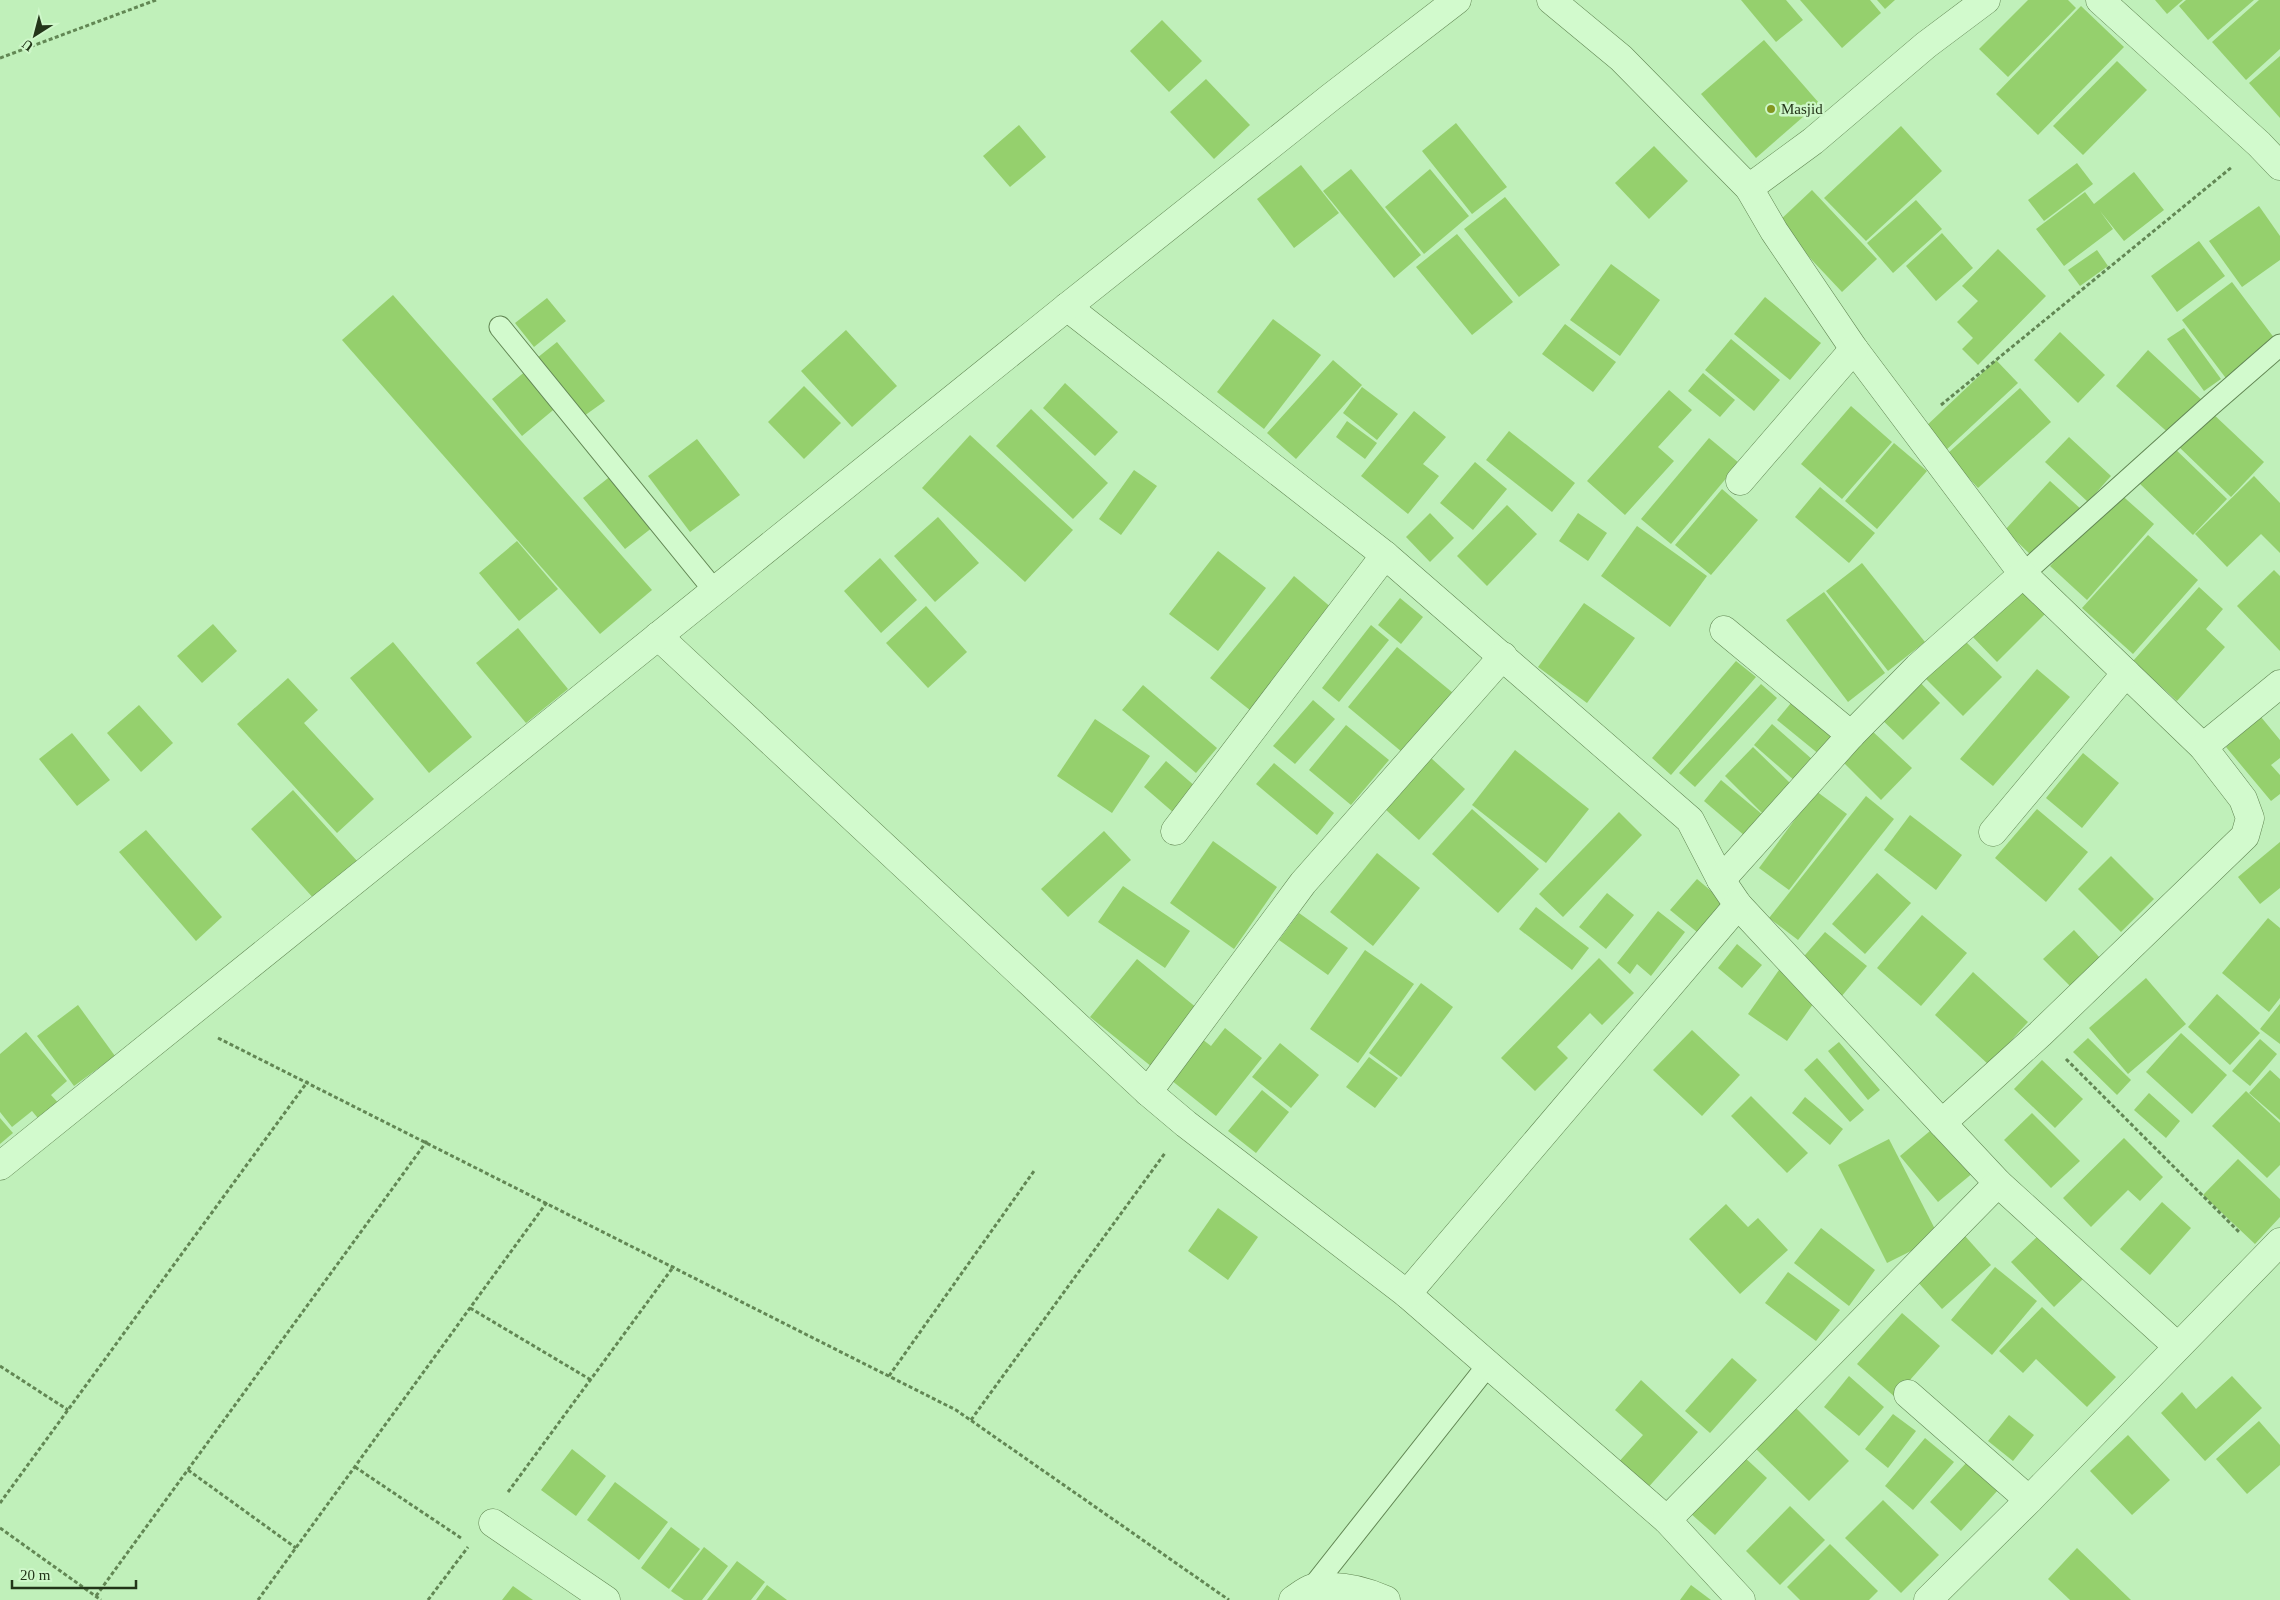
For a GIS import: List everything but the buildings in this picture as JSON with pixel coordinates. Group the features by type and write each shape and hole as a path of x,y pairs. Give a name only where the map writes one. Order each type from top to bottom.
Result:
{"street":[{"path":"0,1166 714,590 1331,97 1457,0"},
{"path":"1551,0 1621,58 1750,188 1774,231 1854,349 2022,574 2203,747 2244,799 2250,818 2245,836 2040,1034 1942,1122"},
{"path":"1750,188 1813,141 1926,45 1986,0"},
{"path":"2100,0 2259,144 2280,166"},
{"path":"1067,308 1385,555 1690,820 1721,880 1738,905 1998,1183 2177,1346"},
{"path":"1740,481 1854,349"},
{"path":"1174,831 1385,555"},
{"path":"1721,880 1850,735 1918,667 2022,574"},
{"path":"1724,630 1850,735"},
{"path":"658,636 1148,1092 1186,1124 1407,1294 1667,1520 1741,1600"},
{"path":"1148,1092 1303,883 1396,775 1503,656"},
{"path":"1993,832 2126,673"},
{"path":"2203,747 2280,684"},
{"path":"1407,1294 1738,905"},
{"path":"1667,1520 1998,1183"},
{"path":"1928,1600 2029,1500 2272,1249"},
{"path":"1908,1394 2029,1500"},
{"path":"493,1523 606,1600"},
{"path":"1302,1594 1337,1588 1365,1591 1386,1600"}],"lane":[{"path":"500,328 714,590"},
{"path":"2022,574 2210,404 2280,345"},
{"path":"1302,1594 1488,1365"}],"path":[{"path":"0,58 156,0"},
{"path":"1913,428 2259,144"},
{"path":"182,1020 308,1081 956,1410 1229,1600"},
{"path":"2040,1034 2272,1249"},
{"path":"0,1503 308,1081"},
{"path":"971,1420 1186,1124"},
{"path":"96,1596 427,1141"},
{"path":"889,1376 1034,1171"},
{"path":"258,1600 547,1202"},
{"path":"504,1497 674,1266"},
{"path":"470,1308 591,1380"},
{"path":"0,1366 68,1410"},
{"path":"355,1467 461,1539"},
{"path":"188,1470 296,1548"},
{"path":"0,1528 101,1600"},
{"path":"428,1600 470,1544"}],"place":[{"name":"Masjid","path":"1771,109"}]}
